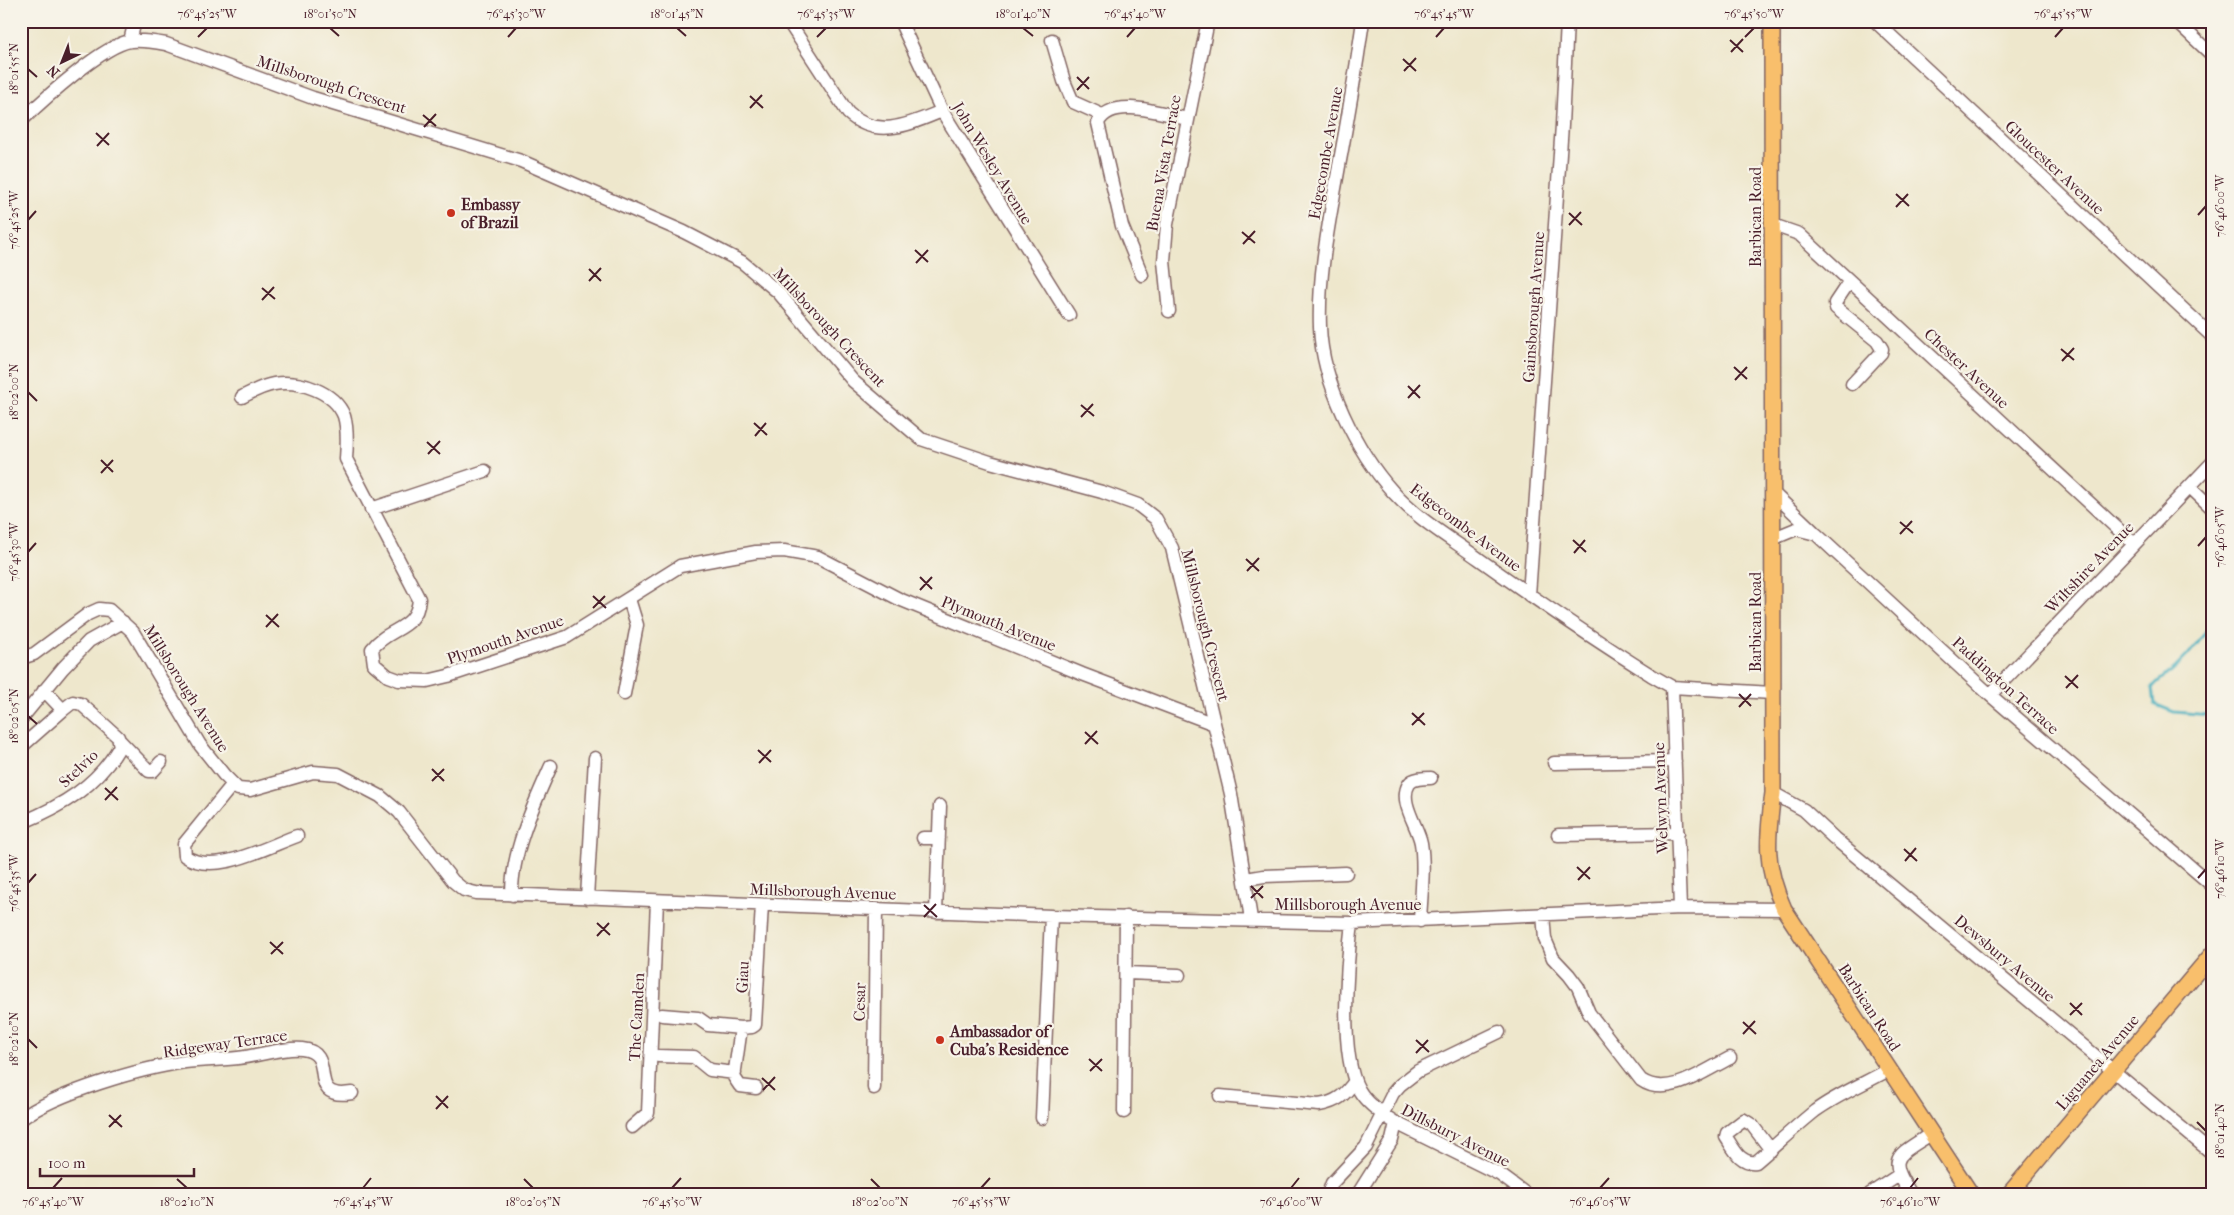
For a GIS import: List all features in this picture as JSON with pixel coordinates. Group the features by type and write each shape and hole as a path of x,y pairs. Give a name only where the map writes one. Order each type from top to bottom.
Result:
{"main road":[{"name":"Barbican Road","path":"1772,21 1773,793 1767,843 1768,862 1774,888 1784,909 1971,1194"},
{"name":"Liguanea Avenue","path":"2009,1194 2213,953"}],"street":[{"path":"21,121 46,98 99,57 130,41 136,21"},
{"path":"788,21 848,113 855,120 864,125 890,129 904,126 942,111"},
{"name":"John Wesley Avenue","path":"900,21 942,111 1069,315"},
{"name":"Buena Vista Terrace","path":"1169,311 1164,261 1165,244 1187,119 1208,21"},
{"name":"Edgecombe Avenue","path":"1363,21 1328,224 1320,299 1320,328 1323,354 1333,389 1356,439 1373,466 1393,492 1416,514 1529,595 1672,687 1772,693"},
{"name":"Gainsborough Avenue","path":"1529,595 1561,135 1567,21"},
{"name":"Gloucester Avenue","path":"1875,21 2213,337"},
{"path":"2176,21 2213,56"},
{"path":"1052,40 1064,81 1073,102 1102,115"},
{"name":"Millsborough Crescent","path":"130,41 166,44 313,98 521,161 684,232 742,262 778,292 853,381 921,439 990,462 1102,492 1138,505 1156,520 1172,548 1231,794 1251,919"},
{"path":"1142,275 1122,226 1099,134 1098,122 1102,115 1112,109 1131,108 1187,119"},
{"name":"Chester Avenue","path":"1773,225 1799,234 2134,544"},
{"path":"1849,282 1835,303 1836,308 1877,341 1882,349 1881,353 1852,384"},
{"name":"Plymouth Avenue","path":"242,397 263,386 287,383 301,385 324,394 344,416 347,442 346,459 419,599 419,610 414,618 384,637 372,649 374,664 388,676 399,680 427,681 448,676 567,636 629,599 667,572 680,566 756,552 802,553 826,561 899,598 988,636 1214,724"},
{"name":"Wiltshire Avenue","path":"1990,695 2213,462"},
{"path":"371,509 485,472"},
{"path":"2190,487 2213,509"},
{"name":"Paddington Terrace","path":"1772,492 1990,695 2213,886"},
{"path":"1772,539 1796,529 1816,534"},
{"path":"624,694 637,625 629,599"},
{"name":"Millsborough Avenue","path":"21,658 34,654 88,614 99,609 109,610 123,622 149,655 171,700 200,746 238,789 250,790 313,772 338,774 380,796 399,812 453,882 464,890 512,895 657,901 762,910 876,913 936,912 1352,923 1680,908 1784,909"},
{"path":"21,718 89,641 123,622"},
{"name":"Welwyn Avenue","path":"1672,687 1680,908"},
{"path":"44,690 59,706"},
{"path":"21,747 59,706 76,702 120,741 149,771 153,770 161,762"},
{"name":"Stelvio","path":"21,823 58,808 81,792 116,752 120,741"},
{"path":"587,898 595,758"},
{"path":"1554,763 1675,762"},
{"path":"512,895 515,870 529,819 551,766"},
{"path":"1420,921 1421,843 1408,810 1407,795 1409,784 1414,780 1432,778"},
{"path":"232,784 184,844 185,856 201,862 226,862 246,857 297,836"},
{"name":"Dewsbury Avenue","path":"1773,793 1804,810 1834,838 2114,1069 2213,1154"},
{"path":"936,912 939,838 934,824 940,806"},
{"path":"1558,835 1678,833"},
{"path":"923,838 939,838"},
{"path":"1246,879 1264,876 1346,873"},
{"name":"The Camden","path":"632,1127 648,1113 657,901"},
{"name":"Giau","path":"741,1028 752,1027 756,1020 762,910"},
{"name":"Cesar","path":"874,1088 876,913"},
{"path":"1543,914 1545,938 1554,958 1578,987 1589,1012 1641,1080 1650,1086 1671,1086 1730,1058"},
{"path":"1042,1118 1051,916"},
{"path":"1124,1112 1126,917"},
{"name":"Dillsbury Avenue","path":"1352,923 1347,1003 1349,1063 1360,1092 1383,1115 1396,1124 1499,1174 1526,1194"},
{"path":"1126,973 1179,975"},
{"path":"662,1015 698,1018 708,1025 741,1028 734,1073 736,1082 740,1086 756,1088"},
{"path":"1328,1194 1332,1183 1366,1147 1392,1093 1400,1084 1418,1071 1499,1032"},
{"name":"Ridgeway Terrace","path":"21,1119 46,1104 114,1079 184,1062 238,1058 302,1049 315,1053 323,1063 323,1083 330,1092 337,1094 352,1093"},
{"path":"658,1056 694,1057 710,1070 734,1073"},
{"path":"1771,1150 1816,1111 1890,1069"},
{"path":"1220,1096 1319,1105 1332,1103 1346,1094 1355,1081"},
{"path":"1358,1194 1392,1140 1396,1124"},
{"path":"1911,1194 1899,1175 1897,1161 1900,1155 1932,1133"},
{"path":"1870,1194 1899,1175"}],"waterway":[{"path":"2213,616 2207,630 2192,650 2152,688 2154,704 2174,712 2210,715 2213,718"},
{"path":"2213,735 2210,746 2213,754"}],"place":[{"name":"Embassy of Brazil","path":"451,213"},
{"name":"Ambassador of Cuba's Residence","path":"940,1040"}]}
